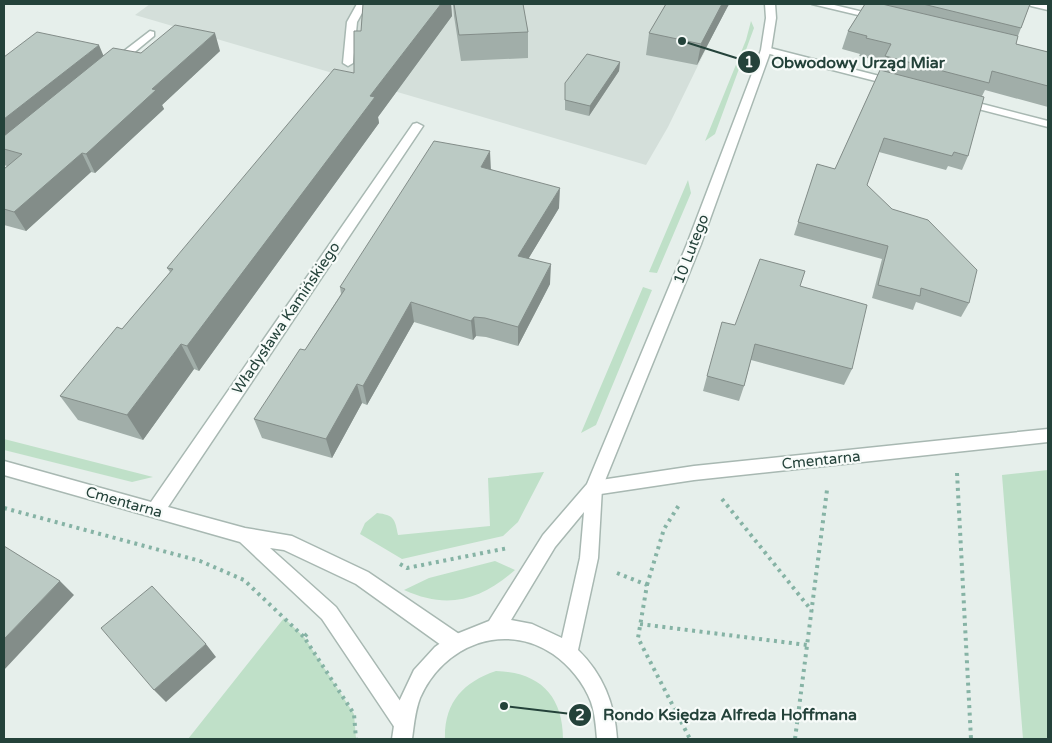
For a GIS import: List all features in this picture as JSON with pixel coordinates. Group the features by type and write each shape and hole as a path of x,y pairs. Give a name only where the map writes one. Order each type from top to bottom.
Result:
{"street":[{"path":"348,62 352,22 362,4"},
{"name":"10 Lutego","path":"594,488 694,244 766,50 771,18 770,4"},
{"path":"817,4 888,19"},
{"path":"1034,4 1048,7"},
{"path":"104,72 150,34"},
{"path":"766,50 907,87"},
{"path":"954,99 1048,124"},
{"name":"Władysława Kamińskiego","path":"155,511 417,126"},
{"name":"Cmentarna","path":"594,488 694,473 1048,435"},
{"name":"Cmentarna","path":"4,468 245,536 286,542 362,578 455,643"},
{"path":"495,629 549,541 594,488"},
{"path":"568,652 589,558 594,488"},
{"name":"Cmentarna","path":"245,536 329,614 402,730"},
{"path":"402,730 412,690 430,662 455,643 495,629 512,629 542,636 568,652 588,674 602,703 607,739"}],"path":[{"path":"947,475 957,473 971,739"},
{"path":"817,491 836,489"},
{"path":"794,739 827,490"},
{"path":"730,496 720,497 812,611"},
{"path":"687,503 679,505 669,518 647,585 638,638 690,739"},
{"path":"4,508 200,561 244,580 304,637 354,714 356,739"},
{"path":"398,564 407,568 501,552 518,544"},
{"path":"613,571 647,585"},
{"path":"640,624 807,645"},
{"path":"304,637 311,631"}],"shaded area":[{"path":"150,4 731,4 726,8 668,127 646,165 135,15"}],"green space":[{"path":"751,21 754,28 715,134 705,141 746,40"},
{"path":"688,180 691,193 657,273 649,272"},
{"path":"643,287 652,290 596,425 581,433"},
{"path":"4,439 153,477 132,482 4,450"},
{"path":"1048,470 1048,739 1023,739 1002,475"},
{"path":"544,472 518,522 503,536 402,559 360,534 365,523 377,513 387,515 393,519 398,535 490,526 488,478"},
{"path":"495,561 515,570 489,589 476,595 463,599 435,600 404,590 429,578"},
{"path":"284,618 304,637 354,714 356,739 188,739"},
{"path":"496,671 511,672 525,676 536,681 546,689 559,710 563,739 445,739 448,715 458,696 474,681"}],"building":[{"path":"363,4 441,4 370,96 375,97 187,346 181,344 127,415 60,396 117,327 122,329 173,269 167,268 334,69 354,73 354,31 361,31"},
{"path":"454,4 523,4 528,32 459,35"},
{"path":"666,4 722,4 701,44 649,33"},
{"path":"865,4 882,4 1018,36 1016,44 1048,52 1048,86 992,71 989,83 885,56 891,44 848,31"},
{"path":"923,4 1030,4 1021,28"},
{"path":"175,25 215,33 152,89 156,90 86,154 82,153 14,212 4,209 4,169 22,154 4,149 4,136 113,48 141,53"},
{"path":"37,32 99,45 4,119 4,57"},
{"path":"587,54 620,62 590,106 565,100 565,83"},
{"path":"880,70 984,97 968,156 954,152 952,156 884,138 867,185 892,209 928,220 977,270 969,303 921,288 920,296 878,285 888,246 798,222 817,164 835,169"},
{"path":"434,141 490,151 481,167 560,188 518,256 551,264 518,327 485,318 474,317 471,321 411,302 363,386 357,384 326,439 254,419 300,349 305,350 345,289 340,287"},
{"path":"760,259 805,271 800,286 867,305 852,369 755,344 744,386 707,376 722,322 735,325"},
{"path":"4,546 60,581 4,639"},
{"path":"152,586 206,644 154,690 101,628"}],"place":[{"name":"Obwodowy Urząd Miar","path":"682,41"},
{"name":"Rondo Księdza Alfreda Hoffmana","path":"504,706"}]}
